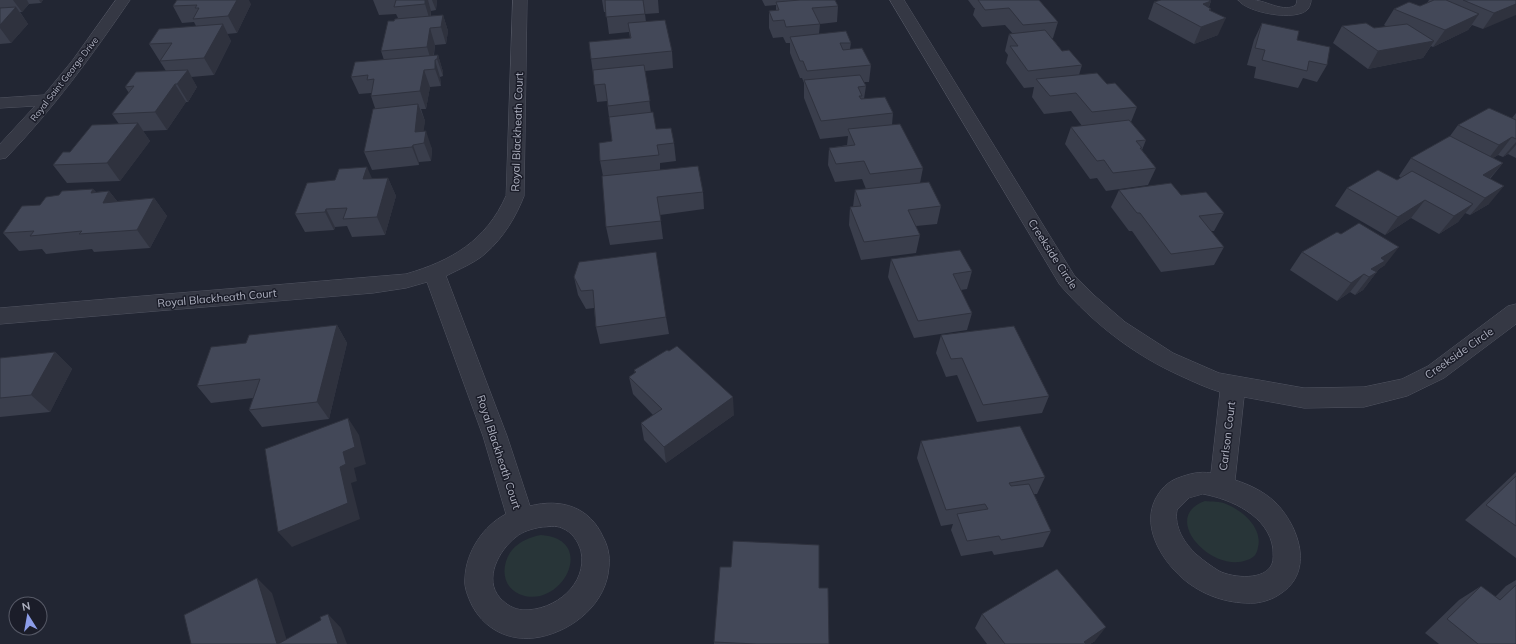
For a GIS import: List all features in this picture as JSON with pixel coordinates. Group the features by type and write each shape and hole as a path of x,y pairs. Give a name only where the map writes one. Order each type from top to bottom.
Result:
{"street":[{"name":"Royal Saint George Drive","path":"0,154 29,124 78,64 123,0"},
{"name":"Royal Blackheath Court","path":"0,316 373,285 406,281 434,273 450,266 479,248 495,231 515,196 520,0"},
{"name":"Creekside Circle","path":"897,0 1067,280 1087,302 1117,328 1165,360 1214,381 1233,386 1304,398 1364,397 1407,387 1436,372 1516,312"},
{"path":"1245,0 1263,8 1282,11 1298,9 1305,3 1304,0"},
{"path":"0,103 49,100"},
{"name":"Royal Blackheath Court","path":"434,273 495,436 521,520"},
{"name":"Carlson Court","path":"1222,486 1233,386"},
{"name":"Carlson Court","path":"1203,484 1222,486 1240,493 1258,504 1272,518 1283,534 1288,551 1286,566 1278,579 1265,587 1248,590 1228,587 1207,579 1189,567 1175,551 1166,534 1163,518 1166,504 1174,493 1187,486 1203,484"},
{"name":"Royal Blackheath Court","path":"541,515 560,515 577,522 589,534 596,551 596,569 589,589 575,605 556,618 535,624 513,623 495,615 483,601 478,583 480,564 488,546 503,531 521,520 541,515"}],"shaded area":[{"path":"1205,501 1224,503 1244,515 1250,521 1259,540 1257,552 1253,557 1247,560 1233,562 1219,559 1206,552 1196,542 1189,530 1187,519 1192,509"},
{"path":"541,535 558,539 568,548 571,560 568,573 560,584 548,593 534,597 519,594 509,586 506,580 505,568 508,556 518,544 529,538"}],"building":[{"path":"177,0 237,0 228,16 193,19 199,8 195,8 197,5 173,6"},
{"path":"396,0 425,0 425,4 394,7"},
{"path":"605,0 643,0 645,14 606,17"},
{"path":"835,0 838,6 812,8 820,24 786,27 784,20 773,21 769,11 779,10 776,2"},
{"path":"978,0 1039,0 1058,22 1023,25 1009,8 985,10"},
{"path":"1161,0 1209,0 1211,1 1203,4 1211,9 1209,10 1226,18 1201,27 1154,2"},
{"path":"1434,0 1446,0 1479,14 1445,30 1394,9 1409,2 1420,6"},
{"path":"1463,0 1516,0 1516,4 1494,13"},
{"path":"16,7 0,25 0,8"},
{"path":"443,15 441,27 430,28 427,47 381,51 388,21 394,21 395,19"},
{"path":"665,20 672,51 591,59 589,42 631,38 628,23"},
{"path":"1262,23 1299,31 1297,40 1330,47 1327,65 1309,61 1307,71 1262,60 1265,50 1255,48"},
{"path":"1366,23 1374,28 1407,24 1434,41 1378,51 1342,26"},
{"path":"223,24 204,58 160,61 172,43 149,44 159,29"},
{"path":"1045,30 1062,51 1069,50 1082,65 1028,71 1010,46 1018,46 1009,34"},
{"path":"846,31 851,43 840,43 843,50 862,48 871,65 807,71 803,61 800,61 790,37"},
{"path":"438,55 437,59 435,60 435,69 424,70 420,91 371,96 374,79 367,80 368,75 351,77 355,62"},
{"path":"644,65 650,101 608,106 605,84 594,85 593,70"},
{"path":"188,70 177,84 175,84 155,112 112,114 134,86 125,87 136,72"},
{"path":"1097,73 1107,84 1115,83 1137,107 1092,112 1076,93 1050,96 1036,79"},
{"path":"860,75 866,86 858,87 862,96 859,96 861,99 885,97 893,113 821,121 804,80"},
{"path":"418,104 415,132 426,131 424,143 413,145 412,147 364,152 373,109"},
{"path":"1489,108 1516,120 1516,139 1512,137 1499,145 1458,125"},
{"path":"653,112 656,129 671,128 674,143 657,145 659,155 600,161 599,143 612,141 609,117"},
{"path":"1129,120 1146,140 1136,141 1156,168 1113,173 1104,160 1097,161 1071,127"},
{"path":"138,123 107,163 53,165 63,152 70,152 92,125"},
{"path":"900,124 923,168 870,174 864,161 836,164 829,148 855,145 848,129"},
{"path":"1450,136 1503,163 1483,175 1504,186 1485,198 1411,158"},
{"path":"698,166 703,192 657,197 661,221 606,227 602,176"},
{"path":"367,167 363,179 388,178 377,217 343,219 347,208 326,209 325,212 295,214 307,183 335,180 339,169"},
{"path":"1378,170 1397,180 1412,171 1473,204 1454,216 1425,200 1398,217 1347,188"},
{"path":"929,182 941,206 908,210 920,235 864,242 850,207 861,206 855,190"},
{"path":"1171,183 1181,195 1206,192 1224,213 1199,216 1224,247 1171,254 1140,213 1137,213 1119,190"},
{"path":"93,189 91,193 109,191 103,203 154,198 137,230 79,234 82,231 30,236 34,231 3,233 22,206 40,205 46,197 59,195 62,191"},
{"path":"1359,223 1399,247 1381,258 1385,261 1371,269 1377,272 1369,277 1364,274 1351,283 1302,252 1337,232 1341,234"},
{"path":"960,250 972,271 953,274 972,313 918,321 891,259"},
{"path":"656,252 666,317 596,327 593,290 581,291 574,277 579,262"},
{"path":"337,325 317,402 249,410 260,379 197,386 211,347 246,343 249,335"},
{"path":"1014,326 1049,396 983,405 962,358 951,359 941,335"},
{"path":"677,346 733,397 664,447 641,423 662,409 629,377 636,372 634,370 667,350 669,351"},
{"path":"55,352 31,395 0,398 0,358"},
{"path":"348,418 355,447 343,452 346,464 340,467 348,503 278,532 265,449"},
{"path":"1020,426 1045,477 1009,483 1011,486 1029,484 1051,531 1001,540 999,536 967,541 957,514 988,509 985,504 946,510 921,441"},
{"path":"1516,476 1516,526 1486,505"},
{"path":"733,541 819,545 819,588 828,588 829,644 756,644 714,642 720,567 731,567"},
{"path":"1057,569 1106,627 1084,642 1086,644 1005,644 982,614"},
{"path":"257,578 277,644 191,644 184,615"},
{"path":"1516,585 1516,644 1478,644 1447,619 1481,586 1500,600"},
{"path":"328,614 338,644 278,644 321,620 320,617"}]}
